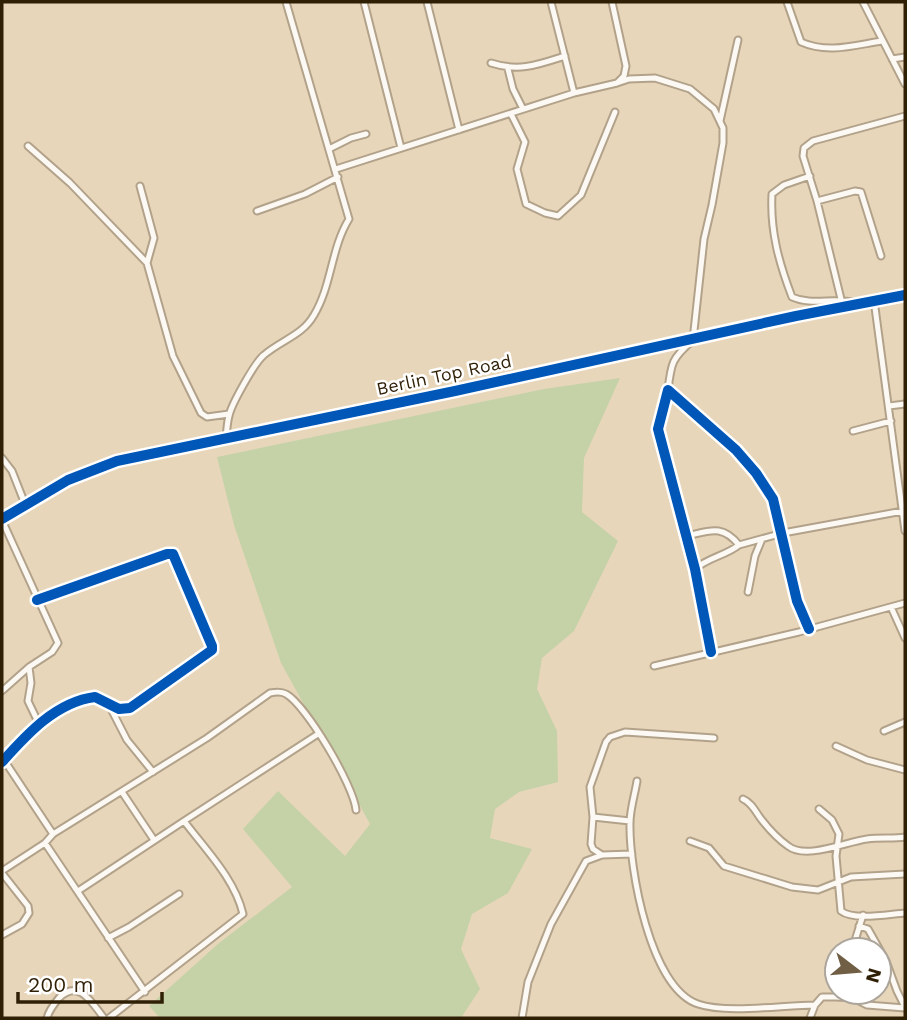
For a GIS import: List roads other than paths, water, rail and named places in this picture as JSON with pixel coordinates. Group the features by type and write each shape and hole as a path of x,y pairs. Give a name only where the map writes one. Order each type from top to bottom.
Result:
{"street":[{"path":"226,437 229,414 258,361 273,348 300,332 313,317 329,282 338,244 349,219 286,2"},
{"path":"364,2 401,148"},
{"path":"427,2 458,130"},
{"path":"551,2 574,93"},
{"path":"612,2 626,66 624,76 617,83"},
{"path":"787,2 801,42 815,48 830,49 883,41"},
{"path":"863,2 905,84"},
{"path":"720,121 738,40"},
{"path":"491,64 508,69 531,67 565,56"},
{"path":"892,59 905,57"},
{"path":"508,69 513,89 523,109"},
{"path":"336,169 574,93 629,79 655,78 681,86 698,94 714,109 723,128 723,143 704,239 693,340 673,361 658,429 695,569 711,652"},
{"path":"511,114 525,142 517,169 526,204 558,216 582,195 615,112"},
{"path":"841,299 803,156 804,148 813,141 905,116"},
{"path":"329,149 366,134"},
{"path":"29,146 70,183 147,263 173,356 199,411 207,417 229,414"},
{"path":"810,176 784,185 772,194 773,230 781,271 792,297 803,302 841,299 859,304"},
{"path":"257,211 305,194 338,177"},
{"path":"140,186 154,238 147,263"},
{"path":"817,201 855,191 862,192 881,256"},
{"name":"Berlin Top Road","path":"2,519 68,481 117,461 905,295"},
{"path":"874,300 905,531"},
{"path":"668,390 736,450 756,472 774,499 797,601 809,629"},
{"path":"889,407 905,404"},
{"path":"853,431 891,421"},
{"path":"2,458 12,471 24,504"},
{"path":"695,569 710,558 722,556 739,545 783,533 902,510"},
{"path":"2,519 58,643 52,652 29,667 2,691"},
{"path":"686,536 717,530 733,537 739,545"},
{"path":"748,592 755,556 762,540"},
{"path":"37,600 167,554 174,555 212,646 212,650 130,708 122,710 97,697 87,698 60,710 39,724 9,752 3,761 53,834"},
{"path":"654,666 905,603"},
{"path":"891,607 905,638"},
{"path":"29,667 31,683 27,701 39,724"},
{"path":"2,935 22,924 29,913 29,906 2,872 45,843 53,834 207,738 270,692 289,696 328,746 349,786 356,810"},
{"path":"109,705 127,740 153,772"},
{"path":"884,731 905,722"},
{"path":"602,855 593,849 591,844 593,817 590,787 610,737 625,732 714,738"},
{"path":"78,891 317,734"},
{"path":"836,747 905,771"},
{"path":"2,749 9,752"},
{"path":"637,781 630,821 635,883 651,942 680,994 697,1004 708,1006 767,1008 815,1005"},
{"path":"122,792 154,840"},
{"path":"743,799 749,802 762,821 790,848 811,851 840,843 905,837"},
{"path":"819,809 825,813 839,835 840,843 836,856 841,911 849,915 905,913"},
{"path":"593,817 630,821"},
{"path":"109,1018 243,914 235,893 218,864 184,821"},
{"path":"690,841 709,848 724,866 781,884 818,890 851,877 905,874"},
{"path":"45,843 145,992"},
{"path":"522,1018 528,982 551,924 586,861 602,855 632,854"},
{"path":"108,938 179,894"},
{"path":"856,936 863,915"},
{"path":"859,926 868,929 883,953 905,1008 886,1006"},
{"path":"47,1018 58,1000 74,990 87,996 104,1018"},
{"path":"810,1018 815,1005 823,997"}]}
